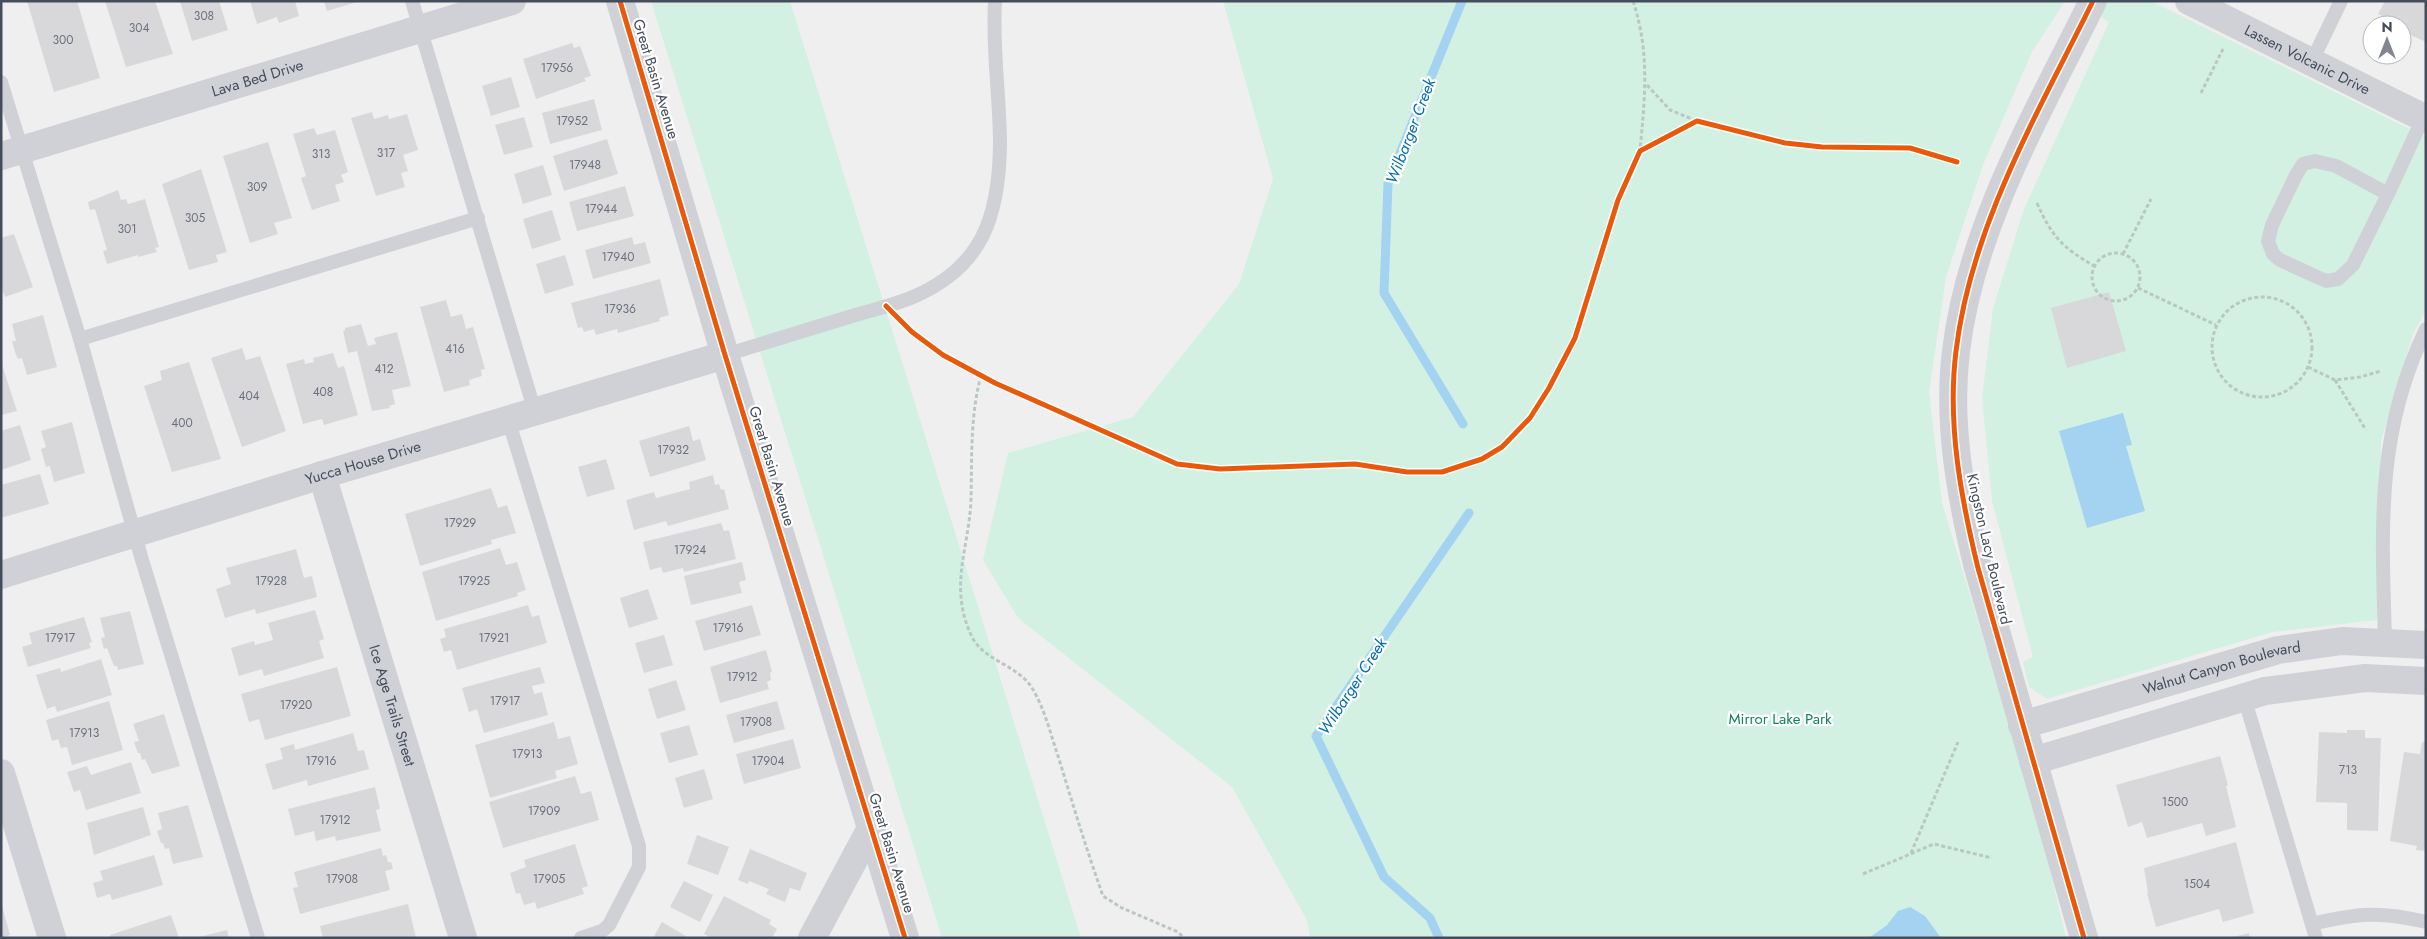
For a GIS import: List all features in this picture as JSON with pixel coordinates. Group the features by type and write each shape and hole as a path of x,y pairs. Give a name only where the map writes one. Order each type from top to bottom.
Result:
{"street":[{"name":"Lava Bed Drive","path":"11,152 421,30 512,1"},
{"name":"Great Basin Avenue","path":"620,1 725,355 905,938"},
{"name":"Kingston Lacy Boulevard","path":"2084,938 2022,725 1964,513 1956,465 1954,414 1955,353 1966,294 1994,207 2093,1"},
{"name":"Lassen Volcanic Drive","path":"2189,1 2425,119"},
{"name":"Yucca House Drive","path":"1,575 322,474 725,355"},
{"name":"Ice Age Trails Street","path":"322,474 463,938"},
{"name":"Walnut Canyon Boulevard","path":"2022,725 2278,650 2342,641 2426,645"},
{"path":"2033,761 2264,691 2335,680 2398,678 2426,681"},
{"path":"1,772 52,938"},
{"path":"812,938 871,828"}],"lane":[{"path":"412,1 535,412"},
{"path":"725,355 911,298 948,277 979,244 990,222 996,199 1000,145 994,27 995,1"},
{"path":"2312,61 2341,1"},
{"path":"1,82 11,152 80,339 136,532 142,560 258,938"},
{"path":"2388,194 2336,166 2315,161 2303,164 2272,225 2268,241 2273,254 2280,260 2326,281 2338,279 2353,265 2425,119"},
{"path":"80,339 478,218"},
{"path":"2385,642 2382,552 2388,441 2400,392 2420,356 2426,329"},
{"path":"508,419 639,846 639,867 609,925 602,931 581,938"},
{"path":"2244,697 2314,931 2351,915 2380,914 2426,922"}],"path":[{"path":"886,306 912,332 936,349 981,375 1177,464 1220,469 1355,464 1424,474 1463,466 1489,455 1512,439 1530,418 1553,382 1575,338 1618,200 1640,151 1646,84 1639,20 1633,1"},
{"path":"2201,93 2225,46"},
{"path":"1646,84 1670,110 1697,121 1785,143 1822,147 1910,148 1957,162"},
{"path":"1640,151 1697,121"},
{"path":"2123,254 2151,199"},
{"path":"2037,203 2049,230 2070,252 2094,266"},
{"path":"2107,254 2123,254 2137,264 2140,272 2138,288 2127,299 2112,301 2104,299 2094,288 2092,273 2094,266 2107,254"},
{"path":"2138,288 2216,324"},
{"path":"2264,298 2280,301 2294,309 2304,321 2311,336 2312,352 2308,367 2298,382 2285,392 2268,397 2251,396 2235,390 2223,379 2214,364 2211,347 2216,324 2234,305 2249,299 2264,298"},
{"path":"2308,367 2335,380 2366,430"},
{"path":"2335,380 2360,377 2381,370"},
{"path":"981,375 974,400 971,502 960,572 960,587 967,624 979,648 1023,677 1032,688 1047,724 1104,896 1122,908 1178,932 1184,938"},
{"path":"1911,853 1958,742"},
{"path":"1863,874 1934,844 1992,858"}],"green space":[{"path":"651,1 790,1 1081,938 942,938"},
{"name":"Mirror Lake Park","path":"1223,1 2065,1 2032,52 1983,165 1946,277 1929,392 1942,503 2037,815 2066,938 1310,938 1307,920 1232,787 1018,618 983,560 1008,453 1133,417 1239,284 1273,179"},
{"path":"2108,1 2151,1 2426,137 2426,310 2413,334 2381,441 2377,620 2273,632 2047,699 2029,687 2023,662 2033,657 1992,501 1982,398 1993,308 2024,209 2109,22 2101,17"}],"water":[{"path":"2123,413 2132,445 2126,446 2145,511 2087,528 2059,431"},
{"path":"1910,907 1925,916 1941,938 1869,938 1887,925 1898,911"}],"building":[{"path":"27,1 77,1 100,78 54,92"},
{"path":"105,1 155,1 173,54 126,67"},
{"path":"180,1 219,1 228,30 192,41"},
{"path":"250,1 295,1 299,16 279,23 277,17 257,24"},
{"path":"324,1 357,1 357,2 327,11"},
{"path":"2385,1 2426,1 2426,42 2412,36 2412,15 2378,14"},
{"path":"572,43 574,48 580,46 591,76 584,78 586,81 536,99 523,59"},
{"path":"511,77 520,107 491,116 482,86"},
{"path":"594,99 602,130 550,144 542,113"},
{"path":"372,112 374,119 388,115 389,119 407,114 418,150 403,155 408,171 401,173 405,187 376,196 351,118"},
{"path":"524,117 533,147 504,155 495,125"},
{"path":"314,128 317,135 335,130 348,172 341,175 344,182 335,185 340,201 312,210 301,178 306,176 293,134"},
{"path":"607,139 618,174 564,191 553,156"},
{"path":"268,142 292,218 274,223 278,234 250,243 223,156"},
{"path":"543,165 552,195 523,204 514,174"},
{"path":"201,169 227,252 216,255 218,262 189,270 162,184"},
{"path":"625,186 634,216 577,231 569,202"},
{"path":"118,190 121,200 126,199 128,204 145,199 159,247 155,248 157,252 138,257 138,255 107,264 103,251 107,250 95,209 90,210 88,202"},
{"path":"552,210 561,240 532,249 523,219"},
{"path":"14,234 33,287 5,297 1,287 1,238"},
{"path":"632,237 634,245 645,242 651,263 593,279 585,250"},
{"path":"565,255 574,285 545,294 536,264"},
{"path":"660,279 669,315 659,318 660,321 618,333 617,329 596,335 594,329 584,332 582,327 578,328 571,303"},
{"path":"2109,292 2126,351 2067,368 2051,308"},
{"path":"446,300 451,317 462,314 466,329 473,327 485,369 481,370 482,376 469,380 470,385 444,392 420,307"},
{"path":"43,315 57,367 27,375 22,358 18,359 15,352 12,341 16,341 12,324"},
{"path":"361,324 368,346 376,344 374,338 397,332 411,386 392,390 395,404 389,406 390,408 372,411 357,351 348,353 343,331 345,328"},
{"path":"242,348 246,360 260,356 286,431 242,447 211,358"},
{"path":"333,353 338,368 344,366 358,415 324,425 322,419 303,424 286,364 304,359 305,364 314,362 313,358"},
{"path":"1,362 17,411 1,415"},
{"path":"189,362 221,459 172,472 144,386 162,380 160,371"},
{"path":"72,422 85,473 54,482 50,466 46,467 41,449 46,447 41,431"},
{"path":"20,425 31,460 1,470 1,431"},
{"path":"689,426 693,441 700,439 706,460 650,477 639,441"},
{"path":"606,459 615,489 587,497 578,467"},
{"path":"40,474 49,504 1,518 1,485"},
{"path":"713,475 715,485 719,484 721,490 724,489 729,509 668,526 666,521 634,530 626,500 654,492 656,498 690,489 689,482"},
{"path":"491,488 498,508 507,505 516,533 491,540 492,544 420,566 405,514"},
{"path":"721,523 724,531 729,530 736,559 684,572 683,568 663,573 661,567 650,570 643,542"},
{"path":"500,548 506,565 517,562 526,590 517,593 518,596 436,621 422,572"},
{"path":"296,549 304,578 312,576 317,597 256,614 255,609 225,618 216,589 231,584 226,568"},
{"path":"742,562 746,580 739,582 742,593 691,605 684,576"},
{"path":"648,589 658,619 629,628 620,598"},
{"path":"528,605 532,617 539,615 547,643 457,670 451,650 444,652 440,639 446,637 444,629"},
{"path":"752,605 761,635 704,651 695,621"},
{"path":"315,610 324,639 319,641 324,658 264,676 262,669 239,676 231,648 254,641 255,645 273,640 268,623"},
{"path":"130,611 144,664 118,670 117,666 114,666 107,648 104,649 101,638 105,637 100,618"},
{"path":"84,617 92,642 89,643 91,648 28,667 22,647 32,644 29,633"},
{"path":"664,635 673,665 644,673 635,643"},
{"path":"766,650 772,672 770,673 771,680 767,682 769,689 720,703 710,667"},
{"path":"101,659 112,695 57,712 55,706 47,709 36,675 60,668 61,672"},
{"path":"337,667 351,716 265,740 259,719 249,722 241,694"},
{"path":"540,667 545,683 532,686 534,694 542,692 548,715 484,733 477,709 469,712 462,688"},
{"path":"676,680 686,710 657,719 648,689"},
{"path":"109,701 123,750 72,765 67,747 61,748 58,739 52,741 46,720"},
{"path":"777,701 785,729 734,743 726,715"},
{"path":"164,714 180,766 152,774 145,759 142,760 140,753 138,753 134,742 139,741 133,724"},
{"path":"554,722 558,739 570,736 578,764 555,771 557,778 490,798 475,745"},
{"path":"689,725 698,755 669,763 660,733"},
{"path":"2347,730 2365,730 2365,738 2381,738 2378,831 2347,830 2347,803 2316,802 2319,732 2347,733"},
{"path":"353,733 358,751 364,750 369,769 308,786 307,780 273,790 265,764 283,759 280,748 294,744 295,750"},
{"path":"793,739 801,768 744,784 736,754"},
{"path":"2422,742 2426,742 2426,851 2416,850 2417,846 2390,841 2404,752 2420,754"},
{"path":"2220,756 2236,827 2206,836 2202,823 2147,838 2142,822 2128,827 2116,785"},
{"path":"131,762 141,793 86,810 80,790 74,792 67,772 87,766 91,775"},
{"path":"704,769 713,799 684,808 675,778"},
{"path":"575,776 581,794 591,791 599,820 503,848 489,802"},
{"path":"375,787 380,809 376,810 381,831 336,841 335,836 316,841 314,831 295,836 288,809"},
{"path":"188,805 203,857 173,864 169,848 165,849 157,831 162,829 158,813"},
{"path":"143,807 151,835 94,855 87,823"},
{"path":"697,835 729,847 718,875 687,864"},
{"path":"2236,842 2254,913 2223,922 2219,909 2156,927 2147,893 2144,868"},
{"path":"575,844 588,886 582,888 584,894 537,909 535,902 524,905 520,893 516,894 510,873 526,867 524,860"},
{"path":"381,848 383,856 386,855 393,869 385,871 390,890 300,914 293,888 298,887 294,872"},
{"path":"750,849 807,873 800,891 790,888 785,902 766,894 769,889 749,881 748,884 738,880"},
{"path":"154,855 163,885 112,900 110,894 97,898 93,883 103,880 100,871"},
{"path":"684,881 713,895 700,922 670,907"},
{"path":"724,896 771,920 769,924 777,929 772,938 712,938 704,934"},
{"path":"408,904 416,938 323,938 320,926"},
{"path":"1,906 10,935 1,938"},
{"path":"171,915 179,938 111,938 110,935"},
{"path":"662,922 689,938 653,938"},
{"path":"227,930 229,938 199,937"},
{"path":"2249,933 2250,938 2233,938 2233,937"}],"waterway":[{"name":"Wilbarger Creek","path":"1462,1 1388,183 1384,293 1463,424"},
{"name":"Wilbarger Creek","path":"1439,938 1430,918 1384,877 1316,736 1469,513"}],"cycle path":[{"path":"620,1 725,355 905,938"},
{"path":"2084,938 1978,568 1961,488 1953,406 1956,351 1964,305 1976,259 1991,215 2029,128 2093,1"},
{"path":"886,306 912,332 943,355 995,383 1177,464 1220,469 1355,464 1407,472 1442,472 1482,459 1502,447 1530,418 1549,388 1575,338 1618,200 1640,151 1697,121 1785,143 1822,147 1910,148 1957,162"}]}
